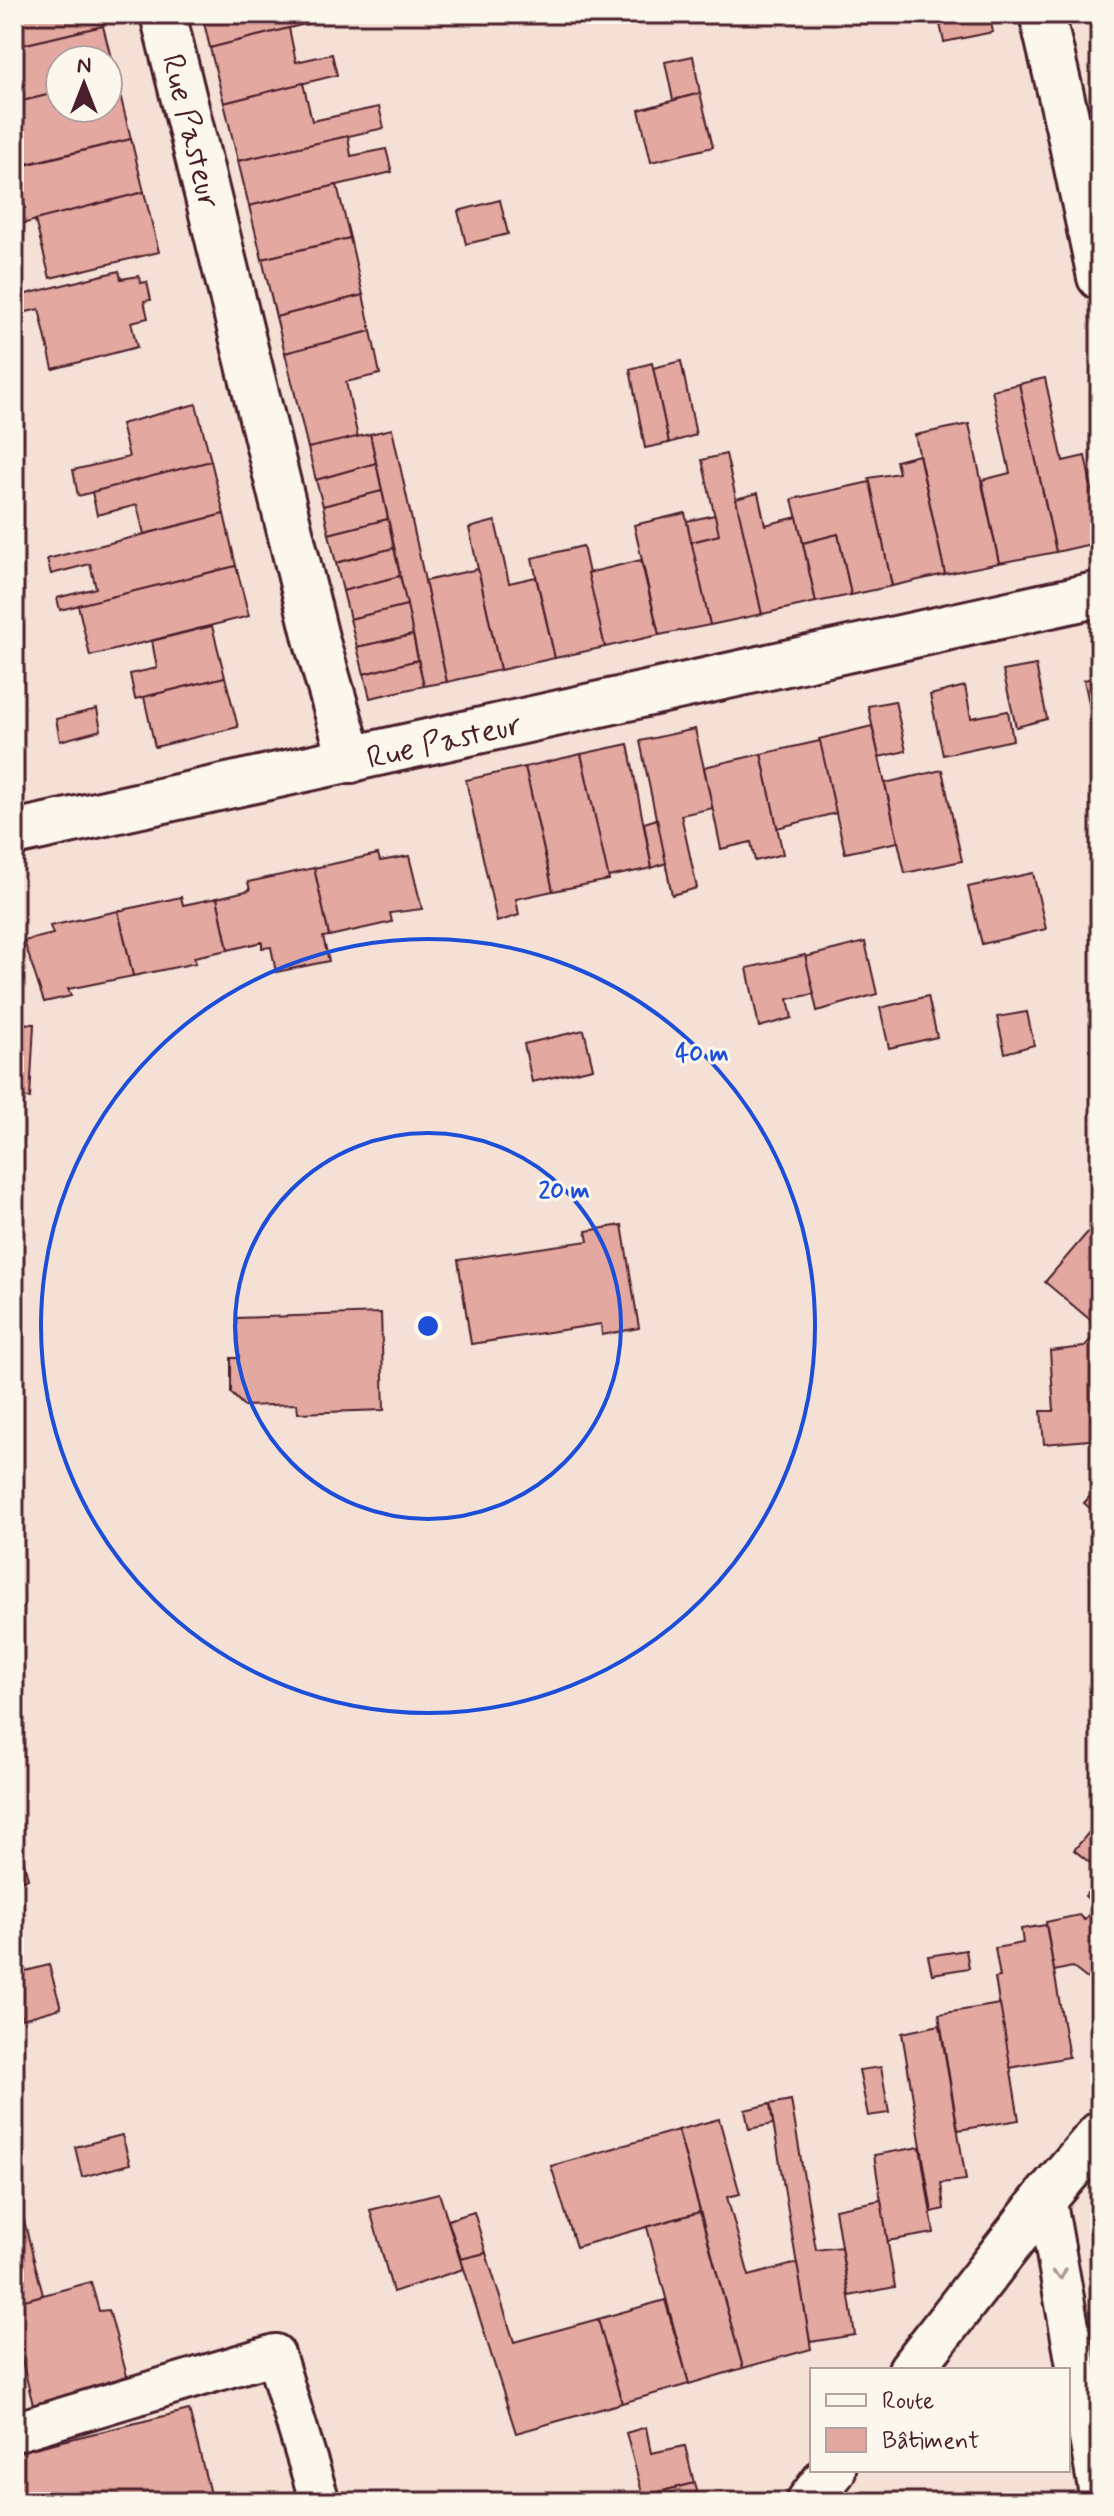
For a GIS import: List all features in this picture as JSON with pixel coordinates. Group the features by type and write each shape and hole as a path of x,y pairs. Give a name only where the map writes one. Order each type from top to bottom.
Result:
{"street":[{"name":"Rue Pasteur","path":"163,14 317,642 351,760 1100,594"},
{"path":"1042,14 1100,277"},
{"path":"14,833 351,760"},
{"path":"913,2368 1046,2197 1100,2134"},
{"path":"809,2502 832,2472"}],"lane":[{"path":"1046,2197 1100,2500"},
{"path":"14,2432 275,2354 320,2502"}],"building":[{"path":"14,14 100,14 103,26 14,47"},
{"path":"202,14 332,14 333,17 210,48"},
{"path":"989,14 993,32 944,42 938,15"},
{"path":"103,26 108,44 44,44 44,96 14,103 14,47"},
{"path":"289,28 296,62 332,54 337,75 224,103 210,48"},
{"path":"693,56 700,93 673,100 665,62"},
{"path":"303,83 312,121 379,107 384,128 238,161 224,103"},
{"path":"700,93 713,147 651,162 639,110"},
{"path":"44,96 44,124 124,124 124,111 131,139 26,164 14,116 14,103"},
{"path":"348,136 351,156 386,149 392,172 249,206 238,161"},
{"path":"131,139 144,192 14,226 14,210 25,208 17,167"},
{"path":"337,185 350,238 262,259 249,206"},
{"path":"144,192 159,252 50,278 35,220"},
{"path":"500,200 508,234 466,244 458,211"},
{"path":"350,238 363,295 276,317 262,259"},
{"path":"119,271 121,279 139,276 141,283 147,282 151,300 144,301 148,318 131,322 137,347 53,369 39,309 14,315 14,297"},
{"path":"363,295 371,331 285,353 276,317"},
{"path":"371,331 380,374 346,382 358,438 308,448 285,353"},
{"path":"681,361 696,435 669,443 653,368"},
{"path":"652,363 669,443 645,448 630,369"},
{"path":"1045,378 1063,461 1085,456 1100,526 1100,542 1056,552 1019,384"},
{"path":"1019,384 1056,552 999,563 982,480 1010,473 992,390"},
{"path":"196,404 211,461 78,496 73,470 129,457 121,424"},
{"path":"969,424 999,563 945,574 915,435"},
{"path":"392,429 447,682 424,686 370,434"},
{"path":"370,434 376,463 316,480 308,448"},
{"path":"726,454 762,614 710,625 691,542 719,535 702,460"},
{"path":"919,455 945,574 892,586 869,478 899,473 896,461"},
{"path":"211,461 224,514 144,534 137,505 97,515 92,492"},
{"path":"376,463 382,491 323,506 316,480"},
{"path":"870,482 892,586 851,595 838,534 803,543 792,499"},
{"path":"382,491 388,519 329,534 323,506"},
{"path":"758,493 765,525 797,517 816,602 762,614 736,499"},
{"path":"685,513 710,625 659,635 634,525"},
{"path":"224,514 236,566 60,610 57,598 96,588 90,564 51,574 47,559"},
{"path":"715,515 719,535 691,542 687,521"},
{"path":"388,519 394,548 336,563 329,534"},
{"path":"495,521 509,583 536,577 555,658 500,670 469,528"},
{"path":"838,534 851,595 816,602 803,543"},
{"path":"583,546 605,647 555,658 532,558"},
{"path":"394,548 400,576 343,591 336,563"},
{"path":"641,560 659,635 605,647 588,573"},
{"path":"236,566 249,616 90,656 78,605"},
{"path":"478,569 500,670 447,682 425,581"},
{"path":"400,576 407,605 350,619 343,591"},
{"path":"407,605 413,635 357,647 350,619"},
{"path":"212,626 225,677 135,699 130,674 157,668 152,641"},
{"path":"413,635 418,660 364,674 357,647"},
{"path":"418,660 424,686 370,698 364,674"},
{"path":"1036,665 1047,719 1016,727 1003,671"},
{"path":"1100,676 1100,754 1084,680"},
{"path":"225,677 238,727 155,747 144,697"},
{"path":"965,686 971,718 1008,711 1013,740 943,755 930,695"},
{"path":"895,701 906,751 879,757 868,706"},
{"path":"97,709 101,730 60,741 56,719"},
{"path":"872,726 898,842 845,853 819,739"},
{"path":"695,729 713,808 681,815 697,888 672,895 640,741"},
{"path":"820,741 836,813 777,828 761,754"},
{"path":"628,744 652,868 608,877 581,754"},
{"path":"581,754 609,880 553,891 525,767"},
{"path":"761,754 783,854 755,861 751,842 721,849 704,767"},
{"path":"525,767 553,891 516,899 519,915 497,922 466,780"},
{"path":"942,770 962,861 905,873 885,783"},
{"path":"657,819 666,863 652,868 644,823"},
{"path":"378,854 380,861 409,856 422,909 390,913 392,922 329,936 314,868"},
{"path":"314,868 329,936 323,937 329,961 276,972 271,947 262,948 262,942 228,950 217,898 250,890 248,882"},
{"path":"1033,873 1046,929 982,944 968,887"},
{"path":"181,897 183,905 217,898 228,950 194,957 196,963 133,976 118,911"},
{"path":"118,911 133,976 68,989 71,996 44,1002 24,941 53,934 50,926"},
{"path":"865,942 877,994 817,1011 805,957"},
{"path":"805,955 814,994 788,999 792,1018 759,1027 747,968"},
{"path":"14,970 19,970 16,1023 34,1024 30,1098 14,1097"},
{"path":"928,996 937,1037 889,1048 880,1008"},
{"path":"1027,1012 1034,1045 1005,1053 997,1017"},
{"path":"584,1030 593,1068 532,1082 524,1044"},
{"path":"1100,1218 1100,1328 1045,1282"},
{"path":"622,1225 639,1328 602,1335 601,1324 471,1344 458,1260 588,1241 586,1231"},
{"path":"381,1313 384,1410 298,1413 297,1404 244,1406 231,1393 231,1358 239,1358 236,1318"},
{"path":"1100,1329 1100,1390 1093,1392 1094,1408 1100,1407 1100,1439 1044,1444 1041,1411 1054,1411 1050,1351 1084,1347"},
{"path":"1100,1485 1100,1517 1084,1503"},
{"path":"1100,1819 1100,1871 1074,1850"},
{"path":"21,1849 28,1879 14,1882 14,1850"},
{"path":"1100,1877 1099,1988 1072,1967 1054,1971 1046,1922 1079,1915 1084,1920 1096,1906 1085,1896"},
{"path":"1046,1925 1069,2057 1010,2068 995,1978 1000,1977 995,1948 1023,1943 1021,1929"},
{"path":"966,1950 969,1968 932,1974 928,1956"},
{"path":"49,1965 61,2008 22,2019 14,1990 14,1974"},
{"path":"1000,2004 1019,2120 958,2130 939,2014"},
{"path":"940,2025 966,2180 941,2183 944,2209 932,2212 902,2033"},
{"path":"881,2067 889,2113 868,2116 859,2070"},
{"path":"791,2100 816,2250 841,2247 855,2335 810,2342 770,2104"},
{"path":"770,2104 773,2124 749,2129 745,2110"},
{"path":"719,2119 740,2194 727,2197 749,2276 797,2263 811,2349 743,2368 678,2130"},
{"path":"678,2130 700,2212 576,2247 551,2166"},
{"path":"122,2135 130,2164 82,2177 75,2147"},
{"path":"920,2147 934,2233 887,2241 874,2155"},
{"path":"17,2193 43,2295 14,2303 14,2194"},
{"path":"439,2193 463,2269 393,2292 370,2210"},
{"path":"881,2200 895,2287 849,2296 835,2209"},
{"path":"474,2212 486,2253 461,2259 448,2220"},
{"path":"700,2212 743,2368 689,2384 647,2227"},
{"path":"486,2253 514,2342 598,2319 622,2403 516,2433 461,2259"},
{"path":"91,2282 99,2311 109,2310 127,2376 33,2405 19,2348 14,2349 14,2303"},
{"path":"665,2300 689,2384 622,2403 598,2319"},
{"path":"189,2410 212,2502 14,2502 14,2453"},
{"path":"646,2427 651,2453 685,2446 694,2483 643,2496 626,2433"},
{"path":"694,2483 699,2502 644,2502 643,2496"}]}
